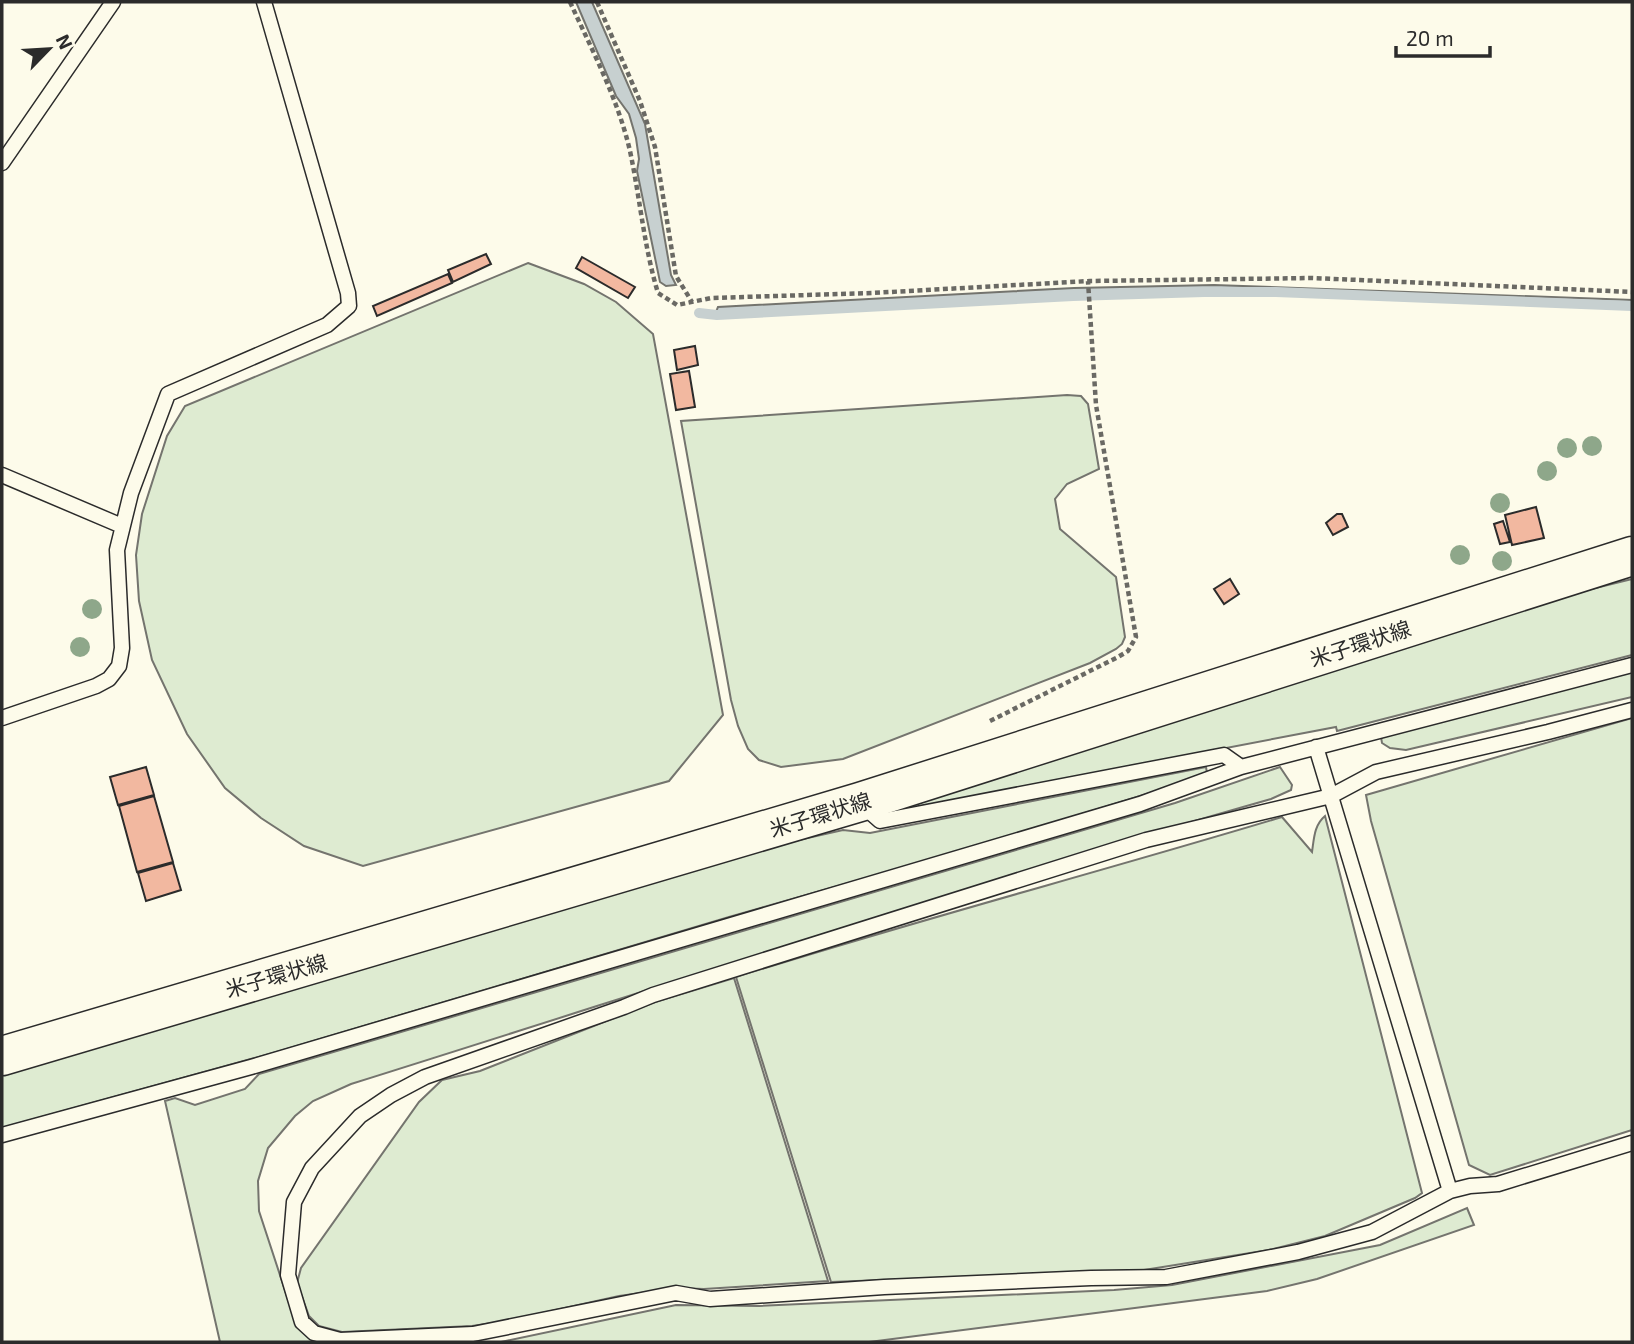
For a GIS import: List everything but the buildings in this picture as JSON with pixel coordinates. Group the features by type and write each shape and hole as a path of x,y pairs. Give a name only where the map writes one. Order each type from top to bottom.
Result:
{"main road":[{"name":"米子環状線","path":"2,1056 860,802 1632,555"}],"lane":[{"path":"2,163 113,2"},
{"path":"2,718 96,686 109,679 119,666 122,648 117,550 131,493 168,394 327,326 349,306 348,293 264,2"},
{"path":"2,475 122,526"},
{"path":"2,1135 291,1056 1140,804 1241,767 1632,665"},
{"path":"1632,710 1376,772 1331,796 1133,844 653,995 425,1077 360,1116 312,1168 295,1202 288,1275 302,1322 314,1333 340,1340 473,1334 676,1293 710,1299 884,1287 1166,1277 1298,1252 1372,1232 1450,1191 1498,1184 1632,1143"},
{"path":"1316,747 1450,1191"},
{"path":"860,802 880,821 1224,755 1241,767"}],"path":[{"path":"570,2 610,92 629,149 658,293 677,305 711,298 872,293 1088,281 1313,278 1632,292"},
{"path":"597,2 640,101 655,147 677,276 692,302"},
{"path":"988,722 1118,657 1128,651 1136,637 1096,405 1088,281"}],"green space":[{"path":"528,263 584,284 616,302 653,334 723,715 669,781 363,866 304,846 261,818 225,788 187,734 152,660 139,601 136,555 142,514 167,436 185,406"},
{"path":"1081,396 1088,404 1099,469 1067,484 1055,499 1060,529 1116,577 1125,637 1122,644 1090,663 843,759 781,767 759,760 748,749 731,700 681,421"},
{"path":"1632,579 1632,655 1337,731 1336,727 891,812 1491,614"},
{"path":"1632,671 1632,697 1406,750 1390,748 1382,743 1381,737"},
{"path":"1632,718 1632,1130 1490,1175 1469,1165 1371,821 1366,795"},
{"path":"1206,767 1205,776 972,848 729,917 280,1051 2,1128 2,1073 772,846 843,830 870,833"},
{"path":"1280,767 1292,785 1291,790 1271,799 810,938 351,1084 313,1101 295,1116 268,1148 258,1181 259,1211 297,1327 316,1342 220,1342 165,1101 175,1098 195,1105 245,1089 259,1074 1175,803"},
{"path":"1325,816 1422,1193 1325,1236 1269,1250 1144,1270 831,1282 736,977 1282,817 1312,852 1317,828"},
{"path":"734,978 828,1281 704,1289 677,1288 619,1296 472,1326 342,1332 319,1326 309,1316 297,1283 301,1268 419,1102 442,1080 480,1071 652,1003"},
{"path":"1467,1208 1474,1225 1317,1279 1267,1291 869,1342 501,1342 676,1305 759,1306 1172,1285 1380,1245"}],"shaded area":[{"path":"576,2 592,2 645,124 671,275 676,285 666,286 660,282 637,171 639,159 636,138 629,114 616,96"},
{"path":"1214,285 1632,300 1632,303 1265,289 1146,291 716,312 718,307 1074,288"}],"waterway":[{"path":"699,313 717,315 1073,296 1204,292 1276,292 1632,306"}]}
